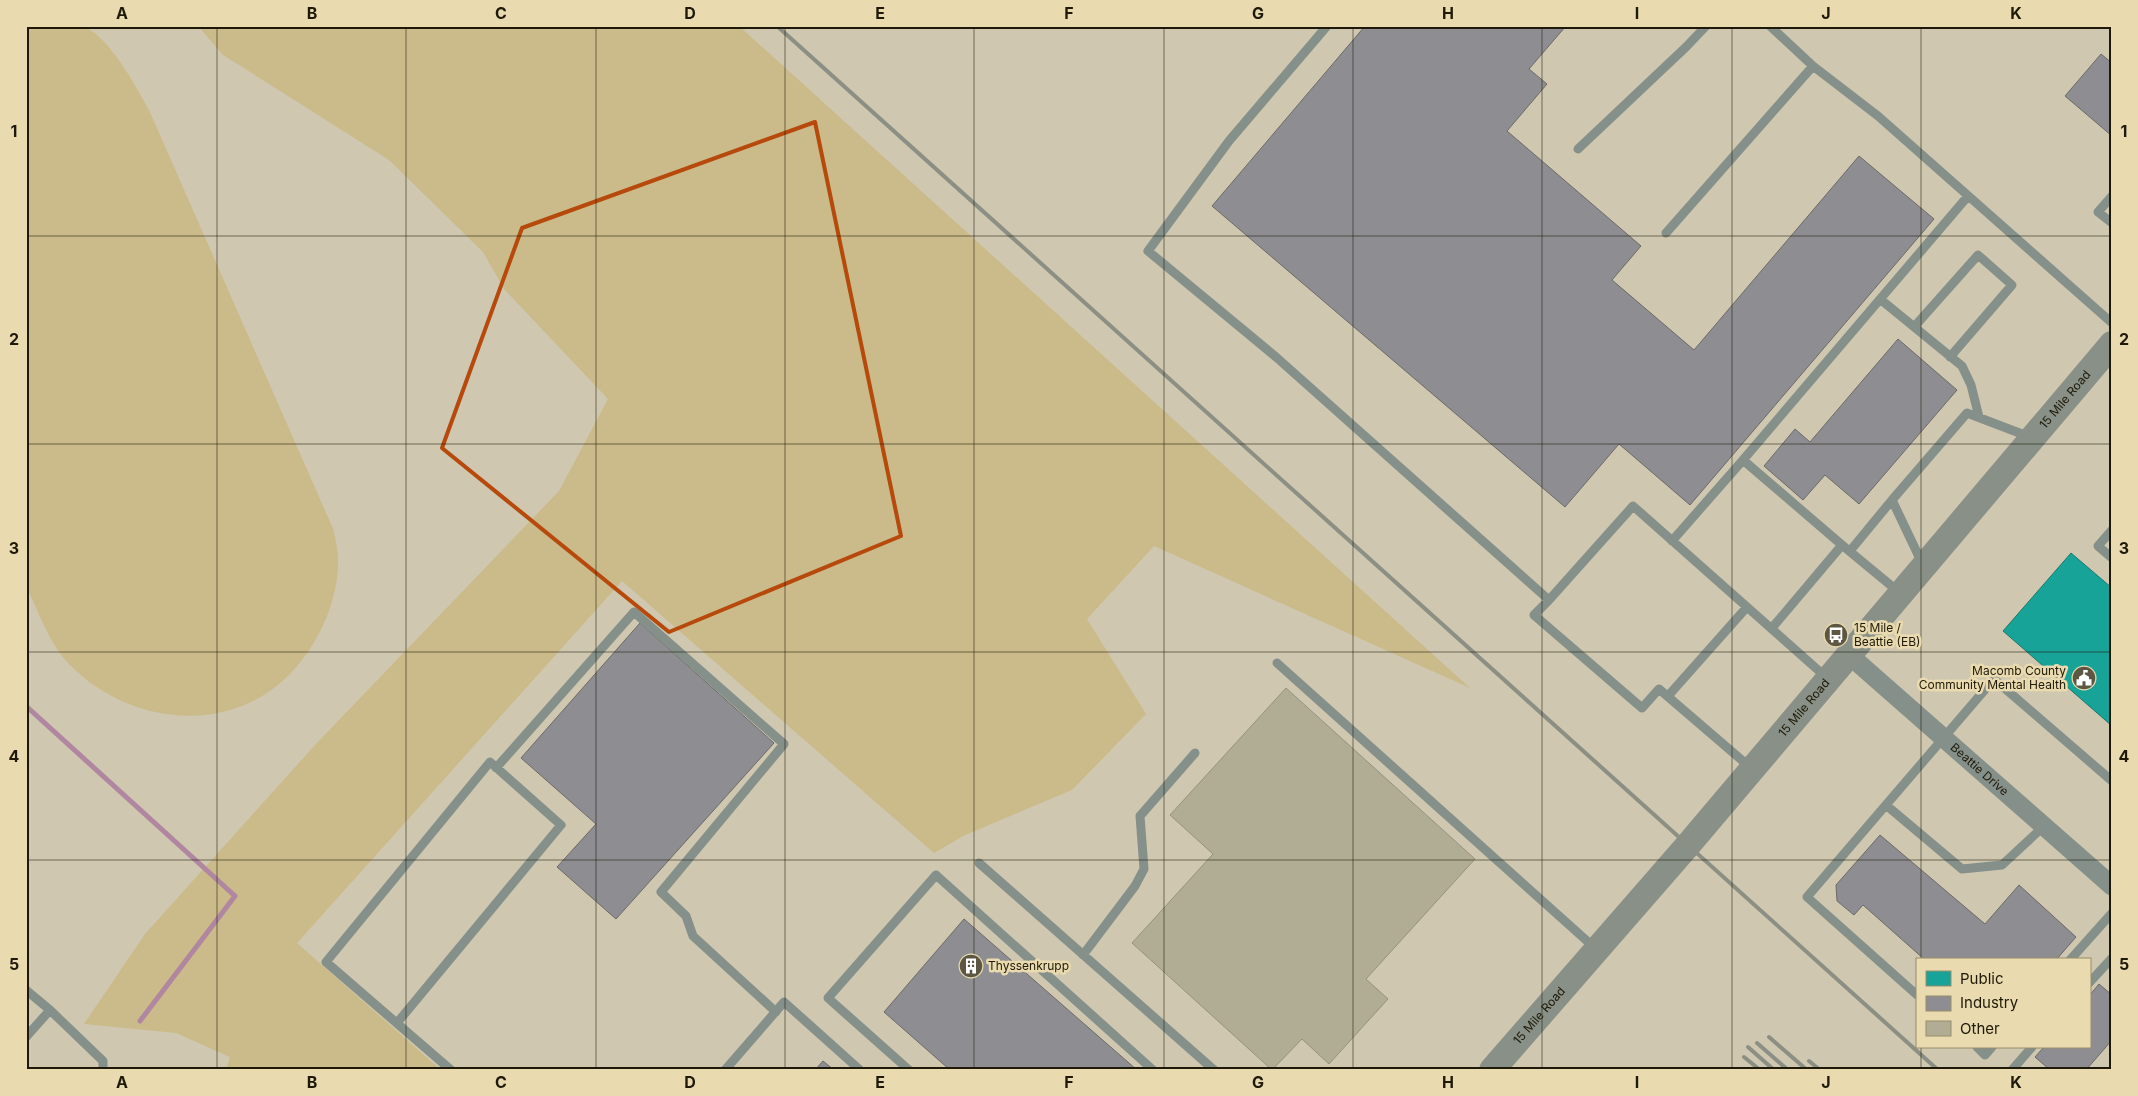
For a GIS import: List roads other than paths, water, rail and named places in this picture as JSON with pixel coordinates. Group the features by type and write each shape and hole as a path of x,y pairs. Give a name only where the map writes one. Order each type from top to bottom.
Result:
{"main road":[{"name":"15 Mile Road","path":"1492,1070 1684,850 1827,678 2112,344"}],"street":[{"name":"Beattie Drive","path":"1848,654 2112,886"}],"lane":[{"path":"1327,26 1229,141 1148,251 1276,357 1549,600"},
{"path":"1578,149 1706,26"},
{"path":"1770,26 1813,66 1878,116 2112,323"},
{"path":"1666,232 1813,66"},
{"path":"1672,540 1743,460 1968,196"},
{"path":"2112,196 2098,212 2112,223"},
{"path":"1914,327 1978,256 2012,285 1950,357"},
{"path":"1880,299 1962,366 1971,385 1979,417"},
{"path":"1850,551 1967,413 2032,438"},
{"path":"1743,460 1900,594"},
{"path":"1892,500 1923,566"},
{"path":"1752,769 1659,689 1642,708 1534,616 1633,506 1827,678"},
{"path":"2112,530 2098,546 2112,558"},
{"path":"1772,628 1842,544"},
{"path":"1668,696 1747,607"},
{"path":"496,768 634,612 784,744 660,892 686,916 693,936 776,1012"},
{"path":"1277,663 1596,949"},
{"path":"1916,994 1807,897 1994,679 2112,782"},
{"path":"1083,955 1135,886 1144,869 1140,816 1195,753"},
{"path":"397,1023 561,825 490,762 326,962 451,1070"},
{"path":"1886,805 1962,869 2002,865 2044,826"},
{"path":"979,863 1214,1070"},
{"path":"909,1070 828,998 936,875 1153,1070"},
{"path":"2072,958 2112,913"},
{"path":"2090,983 2112,958"},
{"path":"26,990 104,1061 103,1070"},
{"path":"725,1070 784,1002 860,1070"},
{"path":"26,1037 50,1010"},
{"path":"1977,1048 1985,1055 1991,1048"},
{"path":"2012,1070 2031,1048"}],"waterway":[{"path":"26,706 235,896 140,1021"}],"railway":[{"path":"777,26 1938,1070"},
{"path":"1769,1037 1807,1070"},
{"path":"1757,1043 1788,1070"},
{"path":"1748,1047 1774,1070"},
{"path":"1744,1057 1760,1070"},
{"path":"1809,1061 1820,1070"}],"place":[{"name":"15 Mile / Beattie (EB)","path":"1836,635"},
{"name":"Macomb County Community Mental Health","path":"2084,678"},
{"name":"Thyssenkrupp","path":"971,966"}]}
